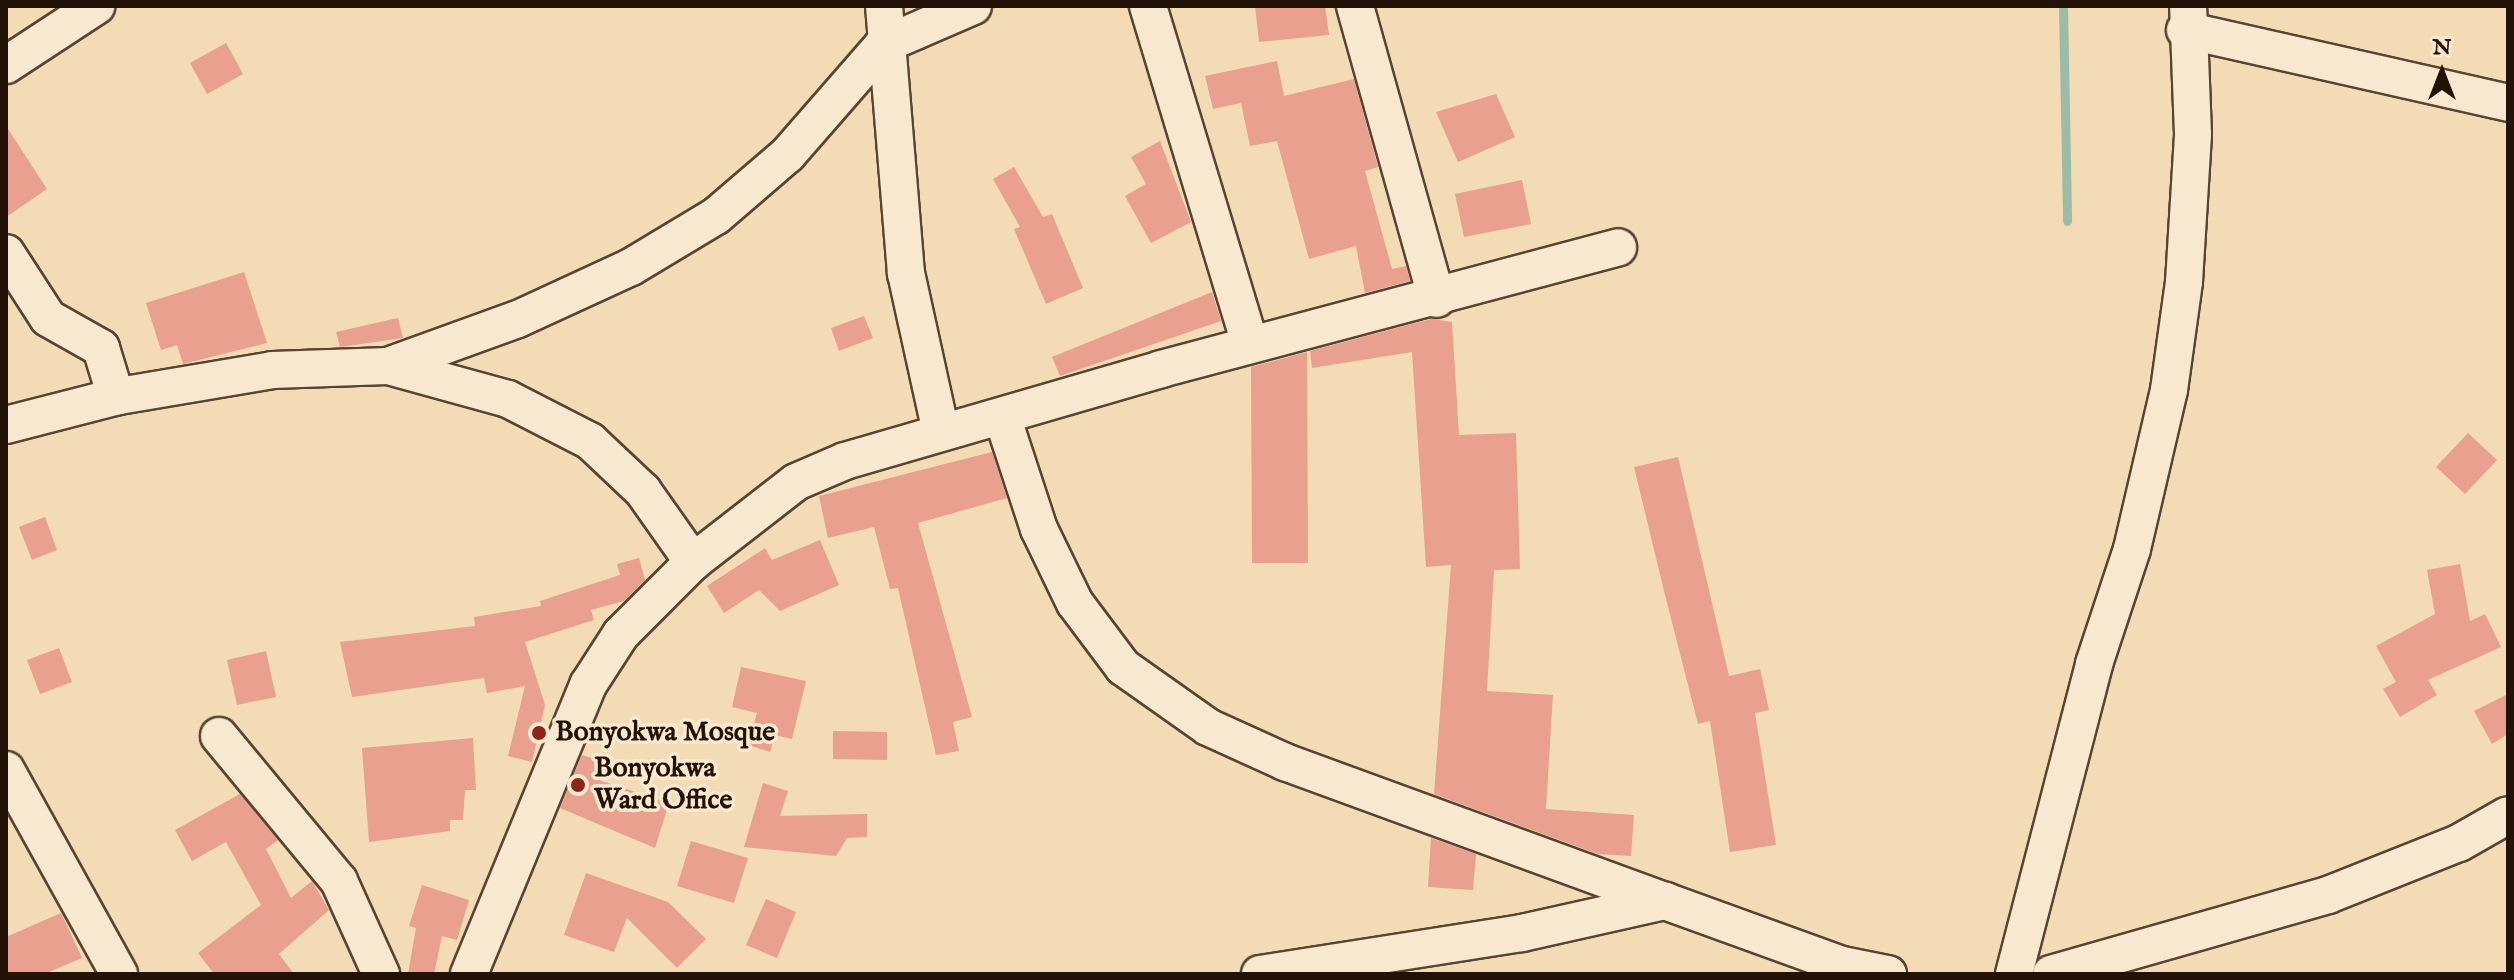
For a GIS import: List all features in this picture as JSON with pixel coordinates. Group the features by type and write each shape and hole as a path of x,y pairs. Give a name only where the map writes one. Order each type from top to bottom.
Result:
{"street":[{"path":"6,65 96,6"},
{"path":"884,6 883,45 906,273 941,432"},
{"path":"388,366 518,319 631,267 716,216 788,154 883,45 973,6"},
{"path":"1148,6 1250,344"},
{"path":"1355,6 1437,299"},
{"path":"2014,974 2094,664 2132,549 2169,390 2184,282 2193,134 2187,18 2508,103"},
{"path":"469,974 588,685 621,634 693,562 796,482 941,432 1003,419 1250,344 1437,299 1618,247"},
{"path":"6,253 48,318 101,348 116,397"},
{"path":"6,425 116,397 272,370 388,366 508,399 590,441 643,491 693,562"},
{"path":"1003,419 1045,542 1075,603 1123,667 1208,727 1285,762 1665,901 1842,965 1888,974"},
{"path":"219,736 339,881 381,974"},
{"path":"6,770 119,974"},
{"path":"2068,972 2328,895 2459,843 2508,815"},
{"path":"1260,974 1522,933 1665,901"}],"building":[{"path":"1255,6 1325,6 1329,35 1259,42"},
{"path":"226,43 243,74 207,94 190,63"},
{"path":"1277,61 1284,96 1354,79 1378,167 1365,171 1392,269 1406,266 1410,281 1365,293 1356,246 1309,259 1277,141 1250,146 1241,103 1213,109 1205,76"},
{"path":"1496,94 1515,137 1458,162 1436,112"},
{"path":"6,126 47,189 6,217"},
{"path":"1160,141 1191,222 1151,243 1125,196 1146,184 1131,157"},
{"path":"1014,167 1043,217 1052,214 1083,288 1046,304 1014,229 1020,227 993,179"},
{"path":"1522,180 1531,224 1464,237 1455,194"},
{"path":"244,272 267,343 183,364 177,345 161,350 146,303"},
{"path":"1212,292 1221,321 1060,376 1052,357"},
{"path":"864,316 873,338 839,351 831,328"},
{"path":"398,318 403,338 340,347 336,332"},
{"path":"1431,319 1452,322 1459,435 1516,433 1520,569 1494,570 1487,691 1553,695 1546,809 1634,815 1631,856 1598,854 1434,794 1451,565 1426,567 1412,352 1312,368 1310,351"},
{"path":"1307,352 1308,563 1252,563 1251,367"},
{"path":"2468,433 2497,460 2465,494 2436,467"},
{"path":"992,452 1007,498 918,523 972,717 953,722 959,751 936,755 898,588 890,589 874,527 828,538 819,496"},
{"path":"1678,457 1729,676 1760,669 1769,710 1755,713 1776,845 1730,852 1710,721 1698,724 1665,595 1634,467"},
{"path":"45,517 57,550 32,560 19,527"},
{"path":"820,540 839,585 780,611 759,590 724,613 707,586 765,548 772,560"},
{"path":"639,558 645,580 624,601 591,610 594,620 525,642 545,705 532,762 508,756 525,686 487,693 484,678 352,697 340,642 475,626 474,617 541,606 540,601 620,575 617,564"},
{"path":"2460,564 2470,621 2485,614 2501,647 2428,680 2437,695 2400,717 2383,689 2396,682 2376,646 2435,614 2427,570"},
{"path":"59,648 72,682 40,694 27,660"},
{"path":"266,651 276,697 237,705 227,660"},
{"path":"741,667 806,681 792,739 775,735 770,752 748,745 757,713 732,707"},
{"path":"2508,694 2508,734 2492,744 2474,711"},
{"path":"833,731 887,732 887,760 833,759"},
{"path":"473,738 476,790 465,790 463,820 450,820 450,831 369,842 362,748"},
{"path":"582,755 605,762 599,780 669,803 655,848 560,808"},
{"path":"763,783 788,791 780,816 867,814 867,837 847,838 836,856 744,847"},
{"path":"240,794 278,840 266,849 291,898 312,881 329,910 279,954 294,974 214,974 198,953 261,905 226,842 192,861 175,830"},
{"path":"1431,838 1476,854 1473,890 1428,887"},
{"path":"691,841 748,858 734,903 677,886"},
{"path":"586,873 668,902 706,939 677,968 627,918 614,952 564,935"},
{"path":"422,885 469,900 457,940 442,936 434,974 408,974 416,928 409,926"},
{"path":"766,899 796,912 777,958 746,945"},
{"path":"61,913 82,958 44,974 6,974 6,937"}],"waterway":[{"path":"2063,6 2067,221"}],"place":[{"name":"Bonyokwa Mosque","path":"539,733"},
{"name":"Bonyokwa Ward Office","path":"578,785"}]}
